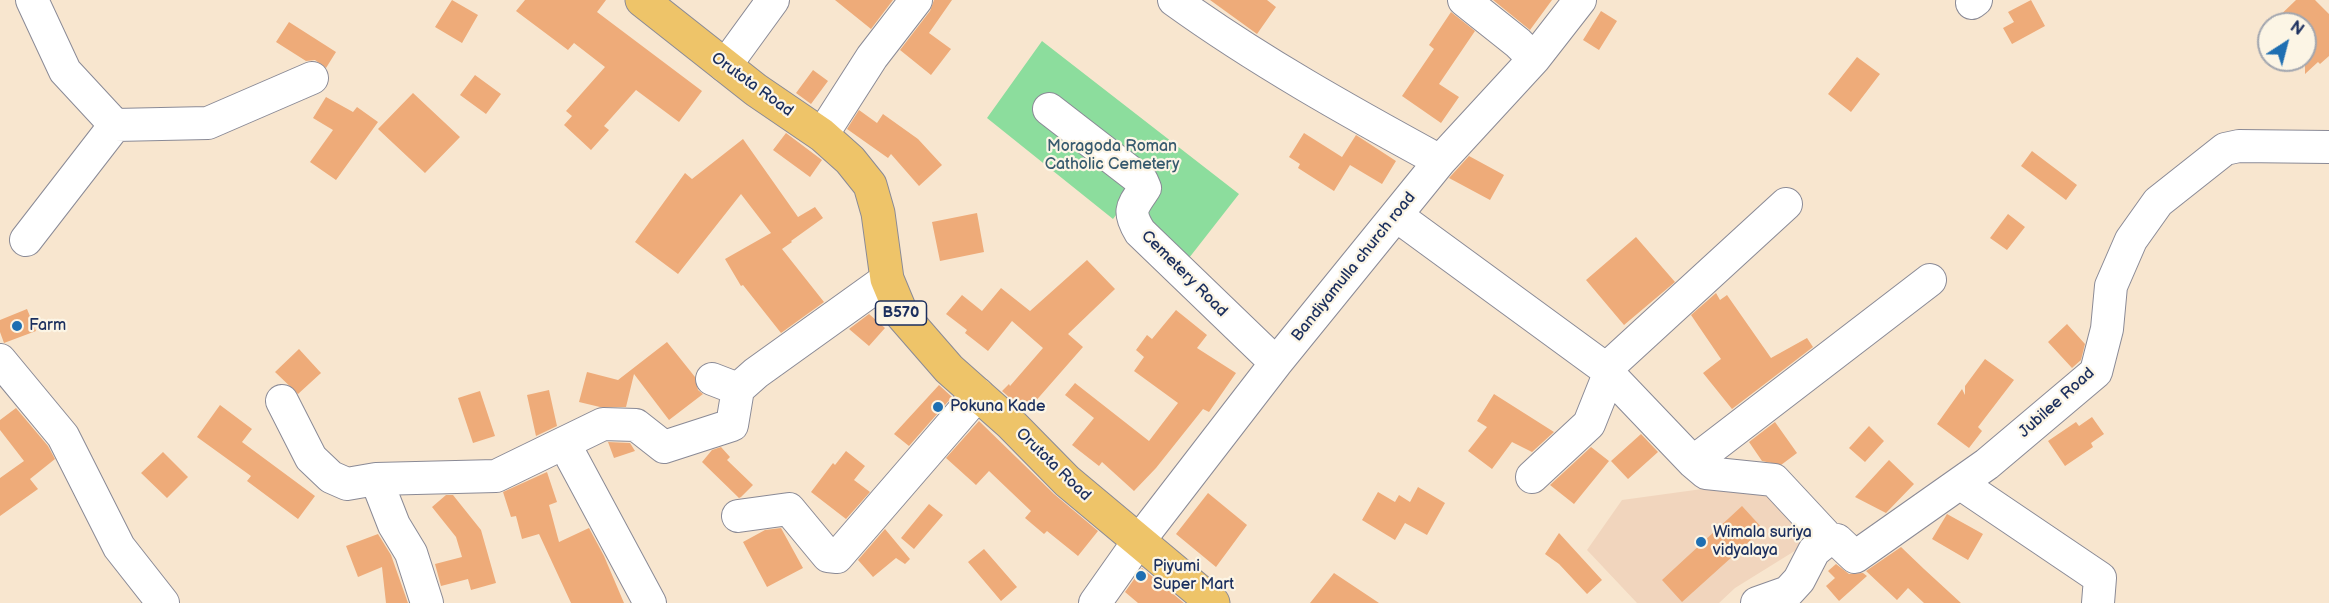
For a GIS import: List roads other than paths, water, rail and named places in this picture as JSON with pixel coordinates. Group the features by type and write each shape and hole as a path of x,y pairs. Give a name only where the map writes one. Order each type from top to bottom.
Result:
{"main road":[{"name":"Orutota Road","path":"642,0 725,66 822,135 850,160 870,185 878,213 886,279 902,315 950,369 1067,481 1213,603"}],"street":[{"path":"32,0 65,71 115,125 208,123 312,78"},
{"path":"725,66 773,0"},
{"path":"822,135 872,57 916,0"},
{"path":"1174,0 1210,26 1381,129 1440,161"},
{"path":"1464,0 1518,43 1534,59"},
{"name":"Bandiyamulla church road","path":"1095,603 1138,542 1275,363 1440,161 1534,59 1580,0"},
{"name":"Cemetery Road","path":"1049,109 1142,181 1145,188 1132,208 1132,219 1140,232 1275,363"},
{"path":"26,240 115,125"},
{"name":"Jubilee Road","path":"1829,539 1837,540 1855,557 1961,484 2096,372 2108,329 2111,286 2118,264 2130,240 2158,202 2225,149 2239,146 2329,147"},
{"path":"1532,477 1589,424 1608,371 1786,204"},
{"path":"1396,216 1608,371 1706,473 1774,480 1829,539 1814,551 1799,580 1788,592 1757,603"},
{"path":"282,401 311,458 331,477 347,484 376,479 496,476 603,424 636,425 664,447 732,425 725,384 756,373 886,279"},
{"path":"1693,462 1930,280"},
{"path":"0,360 63,436 119,547 163,603"},
{"path":"738,516 789,509 828,556 837,557 978,394"},
{"path":"572,458 650,603"},
{"path":"376,479 394,525 411,553 427,603"},
{"path":"1961,484 2100,578 2098,603"}],"place":[{"name":"Farm","path":"17,326"},
{"name":"Pokuna Kade","path":"938,407"},
{"name":"Wimala suriya vidyalaya","path":"1701,542"},
{"name":"Piyumi Super Mart","path":"1141,576"}],"park label":[{"name":"Moragoda Roman Catholic Cemetery","path":"1112,156"}]}
